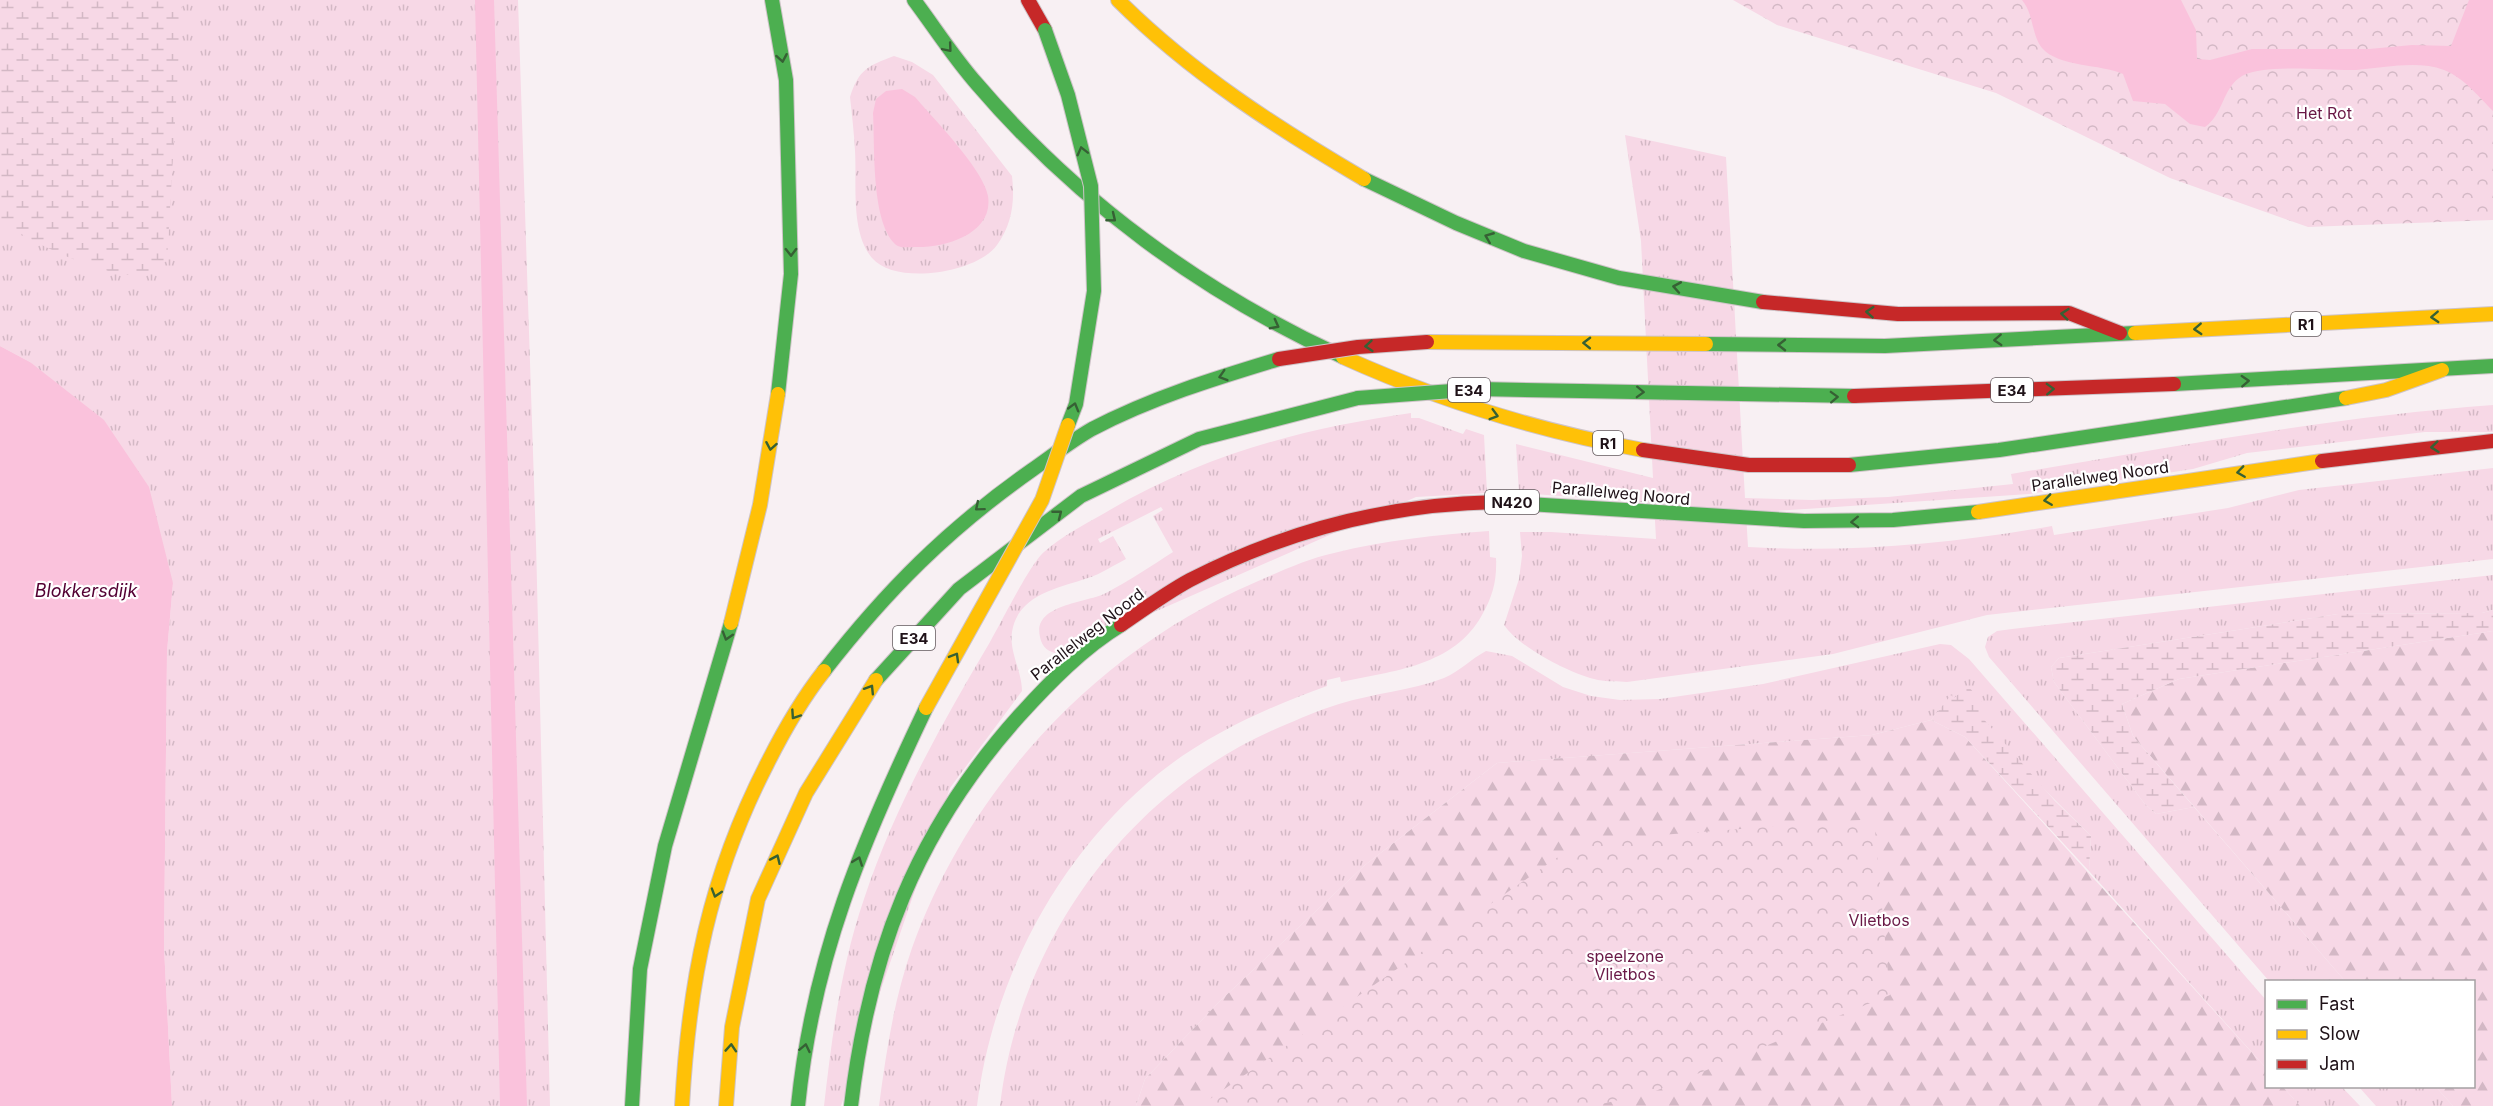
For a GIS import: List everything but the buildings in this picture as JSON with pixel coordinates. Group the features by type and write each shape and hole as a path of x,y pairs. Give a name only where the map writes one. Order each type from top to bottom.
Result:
{"highway":[{"path":"632,1106 640,969 665,846 734,613 760,505 776,412 791,274 786,80 772,0"},
{"name":"R1","path":"914,0 936,32 1049,162 1113,219 1163,255 1240,307 1313,346 1424,392 1539,428 1701,460 1769,466 1837,465 2017,448 2381,392 2442,370 2493,366"},
{"path":"798,1106 800,1072 828,944 873,818 926,708 1042,500 1076,404 1094,291 1091,186 1068,95 1045,30 1028,0"},
{"path":"1118,0 1140,22 1220,87 1295,139 1372,184 1456,223 1524,251 1619,278 1788,306 1898,314 2069,313 2120,333"},
{"name":"R1","path":"2120,333 2493,314"},
{"path":"682,1106 686,1034 703,936 734,835 778,741 837,653 910,567 983,502 1094,429 1187,387 1279,359 1358,347 1427,342 1885,346 2120,333"},
{"name":"E34","path":"726,1106 732,1027 758,900 806,793 880,674 959,590 1081,496 1199,439 1358,398 1479,389 1817,397 2185,384 2442,370"},
{"name":"Parallelweg Noord","path":"851,1106 858,1042 874,974 896,910 925,847 962,785 1004,730 1049,680 1135,613 1225,562 1290,535 1349,519 1440,505 1548,503 1802,522 1900,520 2368,454 2493,441"}],"green space":[{"path":"0,0 518,0 536,543 550,1106 172,1106 164,947 167,652 173,583 30,362 0,346"},
{"path":"0,0 182,0 167,261 138,275 106,270 46,247 0,220"},
{"name":"Het Rot","path":"1733,0 2493,0 2493,220 2308,227 2170,178 1996,93 1777,25"},
{"path":"894,56 912,62 933,75 1012,176 1011,212 1002,237 987,255 955,269 917,274 883,267 872,258 860,235 857,221 855,151 850,97 861,74 871,66"},
{"path":"1625,135 1726,157 1745,498 1812,500 1888,497 2013,484 2011,474 2192,443 2372,417 2493,405 2493,432 2425,432 2247,453 2193,469 2029,494 1746,513 1748,547 1824,549 1900,546 1976,538 2052,526 2054,535 2228,508 2299,490 2493,468 2493,559 1987,615 1833,654 1627,682 1598,680 1561,666 1534,651 1504,625 1519,579 1522,556 1520,532 1656,539 1654,503 1519,493 1516,444 1653,478 1641,241"},
{"path":"1411,413 1411,418 1419,418 1463,434 1466,429 1484,435 1487,493 1416,497 1059,654 1046,649 1041,641 1040,626 1044,618 1052,611 1106,593 1173,552 1153,516 1163,510 1161,507 1098,539 1100,543 1113,536 1126,559 1103,572 1041,594 1022,609 1016,619 1012,639 1022,691 950,788 841,1106 824,1106 843,975 856,924 876,865 920,768 954,704 1038,559 1058,541 1095,518 1176,476 1214,461 1251,448 1329,427"},
{"path":"1489,531 1490,557 1496,558 1492,594 1482,615 1470,632 1455,645 1439,656 1420,664 1341,682 1340,677 1327,680 1327,686 1283,703 1218,734 1158,774 1122,807 1090,842 1061,881 1036,923 1015,966 998,1012 985,1058 977,1106 879,1106 900,987 912,948 937,889 968,832 1005,779 1046,730 1093,685 1144,645 1198,611 1294,566 1353,548 1391,541"},
{"path":"2493,575 2493,610 2482,613 2338,614 2059,658 2051,667 2054,682 2144,803 2156,814 2194,807 2344,980 2268,980 1989,657 1985,647 1988,637 1997,631"},
{"path":"2493,610 2493,631 2179,679 2122,704 2133,736 2194,807 2156,814 2144,803 2054,682 2051,667 2059,658 2338,614 2482,613"},
{"path":"2493,631 2493,1106 2453,1106 2437,1088 2475,1088 2475,980 2344,980 2133,736 2122,704 2179,679"},
{"path":"1940,644 1951,645 1969,659 2265,999 2265,1067 2089,871 2091,836 1951,696 1931,720 1872,735 1497,763 1365,865 1221,1000 1145,1079 1136,1106 1000,1106 1011,1045 1030,987 1057,931 1090,879 1129,832 1174,791 1225,755 1280,727 1339,704 1444,678 1486,651 1512,656 1563,687 1591,696 1620,700 1660,699 1763,684"},
{"path":"1968,686 1987,708 1980,715 2055,801 2091,836 2089,871 1965,737 1931,720 1951,695 1954,698"},
{"name":"Vlietbos","path":"1931,720 1965,737 2265,1067 2265,1088 2284,1088 2300,1106 1136,1106 1145,1079 1221,1000 1365,865 1497,763 1872,735"},
{"name":"speelzone Vlietbos","path":"1874,819 1890,995 1653,1092 1593,1106 1200,1106 1581,841"},
{"path":"2284,1088 2343,1088 2360,1106 2300,1106"},
{"path":"2360,1088 2437,1088 2453,1106 2376,1106"}],"water":[{"path":"475,0 494,0 527,1106 500,1106"},
{"path":"2022,0 2181,0 2196,30 2197,59 2210,60 2252,49 2451,46 2469,0 2493,0 2493,111 2458,77 2434,67 2412,65 2356,70 2281,69 2253,72 2242,76 2230,87 2211,122 2205,127 2190,124 2165,104 2133,101 2123,74 2069,62 2049,54 2038,42 2029,11"},
{"path":"902,89 915,97 968,159 988,196 988,209 983,220 975,229 965,236 939,245 898,246 887,232 881,217 876,181 873,113 876,99 886,91"},
{"name":"Blokkersdijk","path":"0,346 30,362 104,420 149,487 173,583 167,652 164,947 172,1106 0,1106"}],"traffic: fast":[{"path":"772,0 786,80 791,274 778,394"},
{"path":"914,0 952,53 1016,127 1100,205 1145,240 1241,304 1343,357"},
{"path":"1045,30 1068,95 1091,186 1094,291 1076,404 1068,425"},
{"path":"1364,179 1456,223 1524,251 1619,278 1763,302"},
{"path":"1706,344 1885,346 2135,333"},
{"path":"824,671 871,614 920,562 1002,492 1069,444 1092,429 1160,398 1279,359"},
{"path":"2174,384 2493,366"},
{"path":"1358,398 1479,389 1581,391"},
{"path":"1581,391 1854,396"},
{"path":"876,680 959,589 1081,496 1199,439 1358,398"},
{"path":"1849,465 1999,450 2346,398"},
{"path":"1497,502 1804,521 1893,520 1978,512"},
{"path":"632,1106 640,969 665,846 731,623"},
{"path":"851,1106 870,997 903,897 925,850 952,804 983,759 1019,716 1080,655 1121,625"},
{"path":"798,1106 805,1052 828,950 861,854 926,708"}],"traffic: slow":[{"path":"1118,0 1175,51 1235,97 1299,140 1364,179"},
{"path":"2135,333 2493,314"},
{"path":"1427,342 1706,344"},
{"path":"1343,357 1415,387 1527,424 1643,450"},
{"path":"2346,398 2386,390 2442,370"},
{"path":"731,623 760,505 778,394"},
{"path":"926,708 1042,500 1068,425"},
{"path":"1978,512 2322,461"},
{"path":"682,1106 690,1016 705,930 716,889 747,806 767,764 793,716 824,671"},
{"path":"726,1106 732,1027 758,899 806,793 876,680"}],"traffic: jam":[{"path":"1028,0 1045,30"},
{"path":"1763,302 1898,314 2069,313 2120,333"},
{"path":"1279,359 1358,347 1427,342"},
{"path":"1854,396 2174,384"},
{"path":"2322,461 2493,441"},
{"path":"1643,450 1749,465 1849,465"},
{"path":"1121,625 1190,580 1263,547 1301,534 1339,523 1417,508 1497,502"}]}
